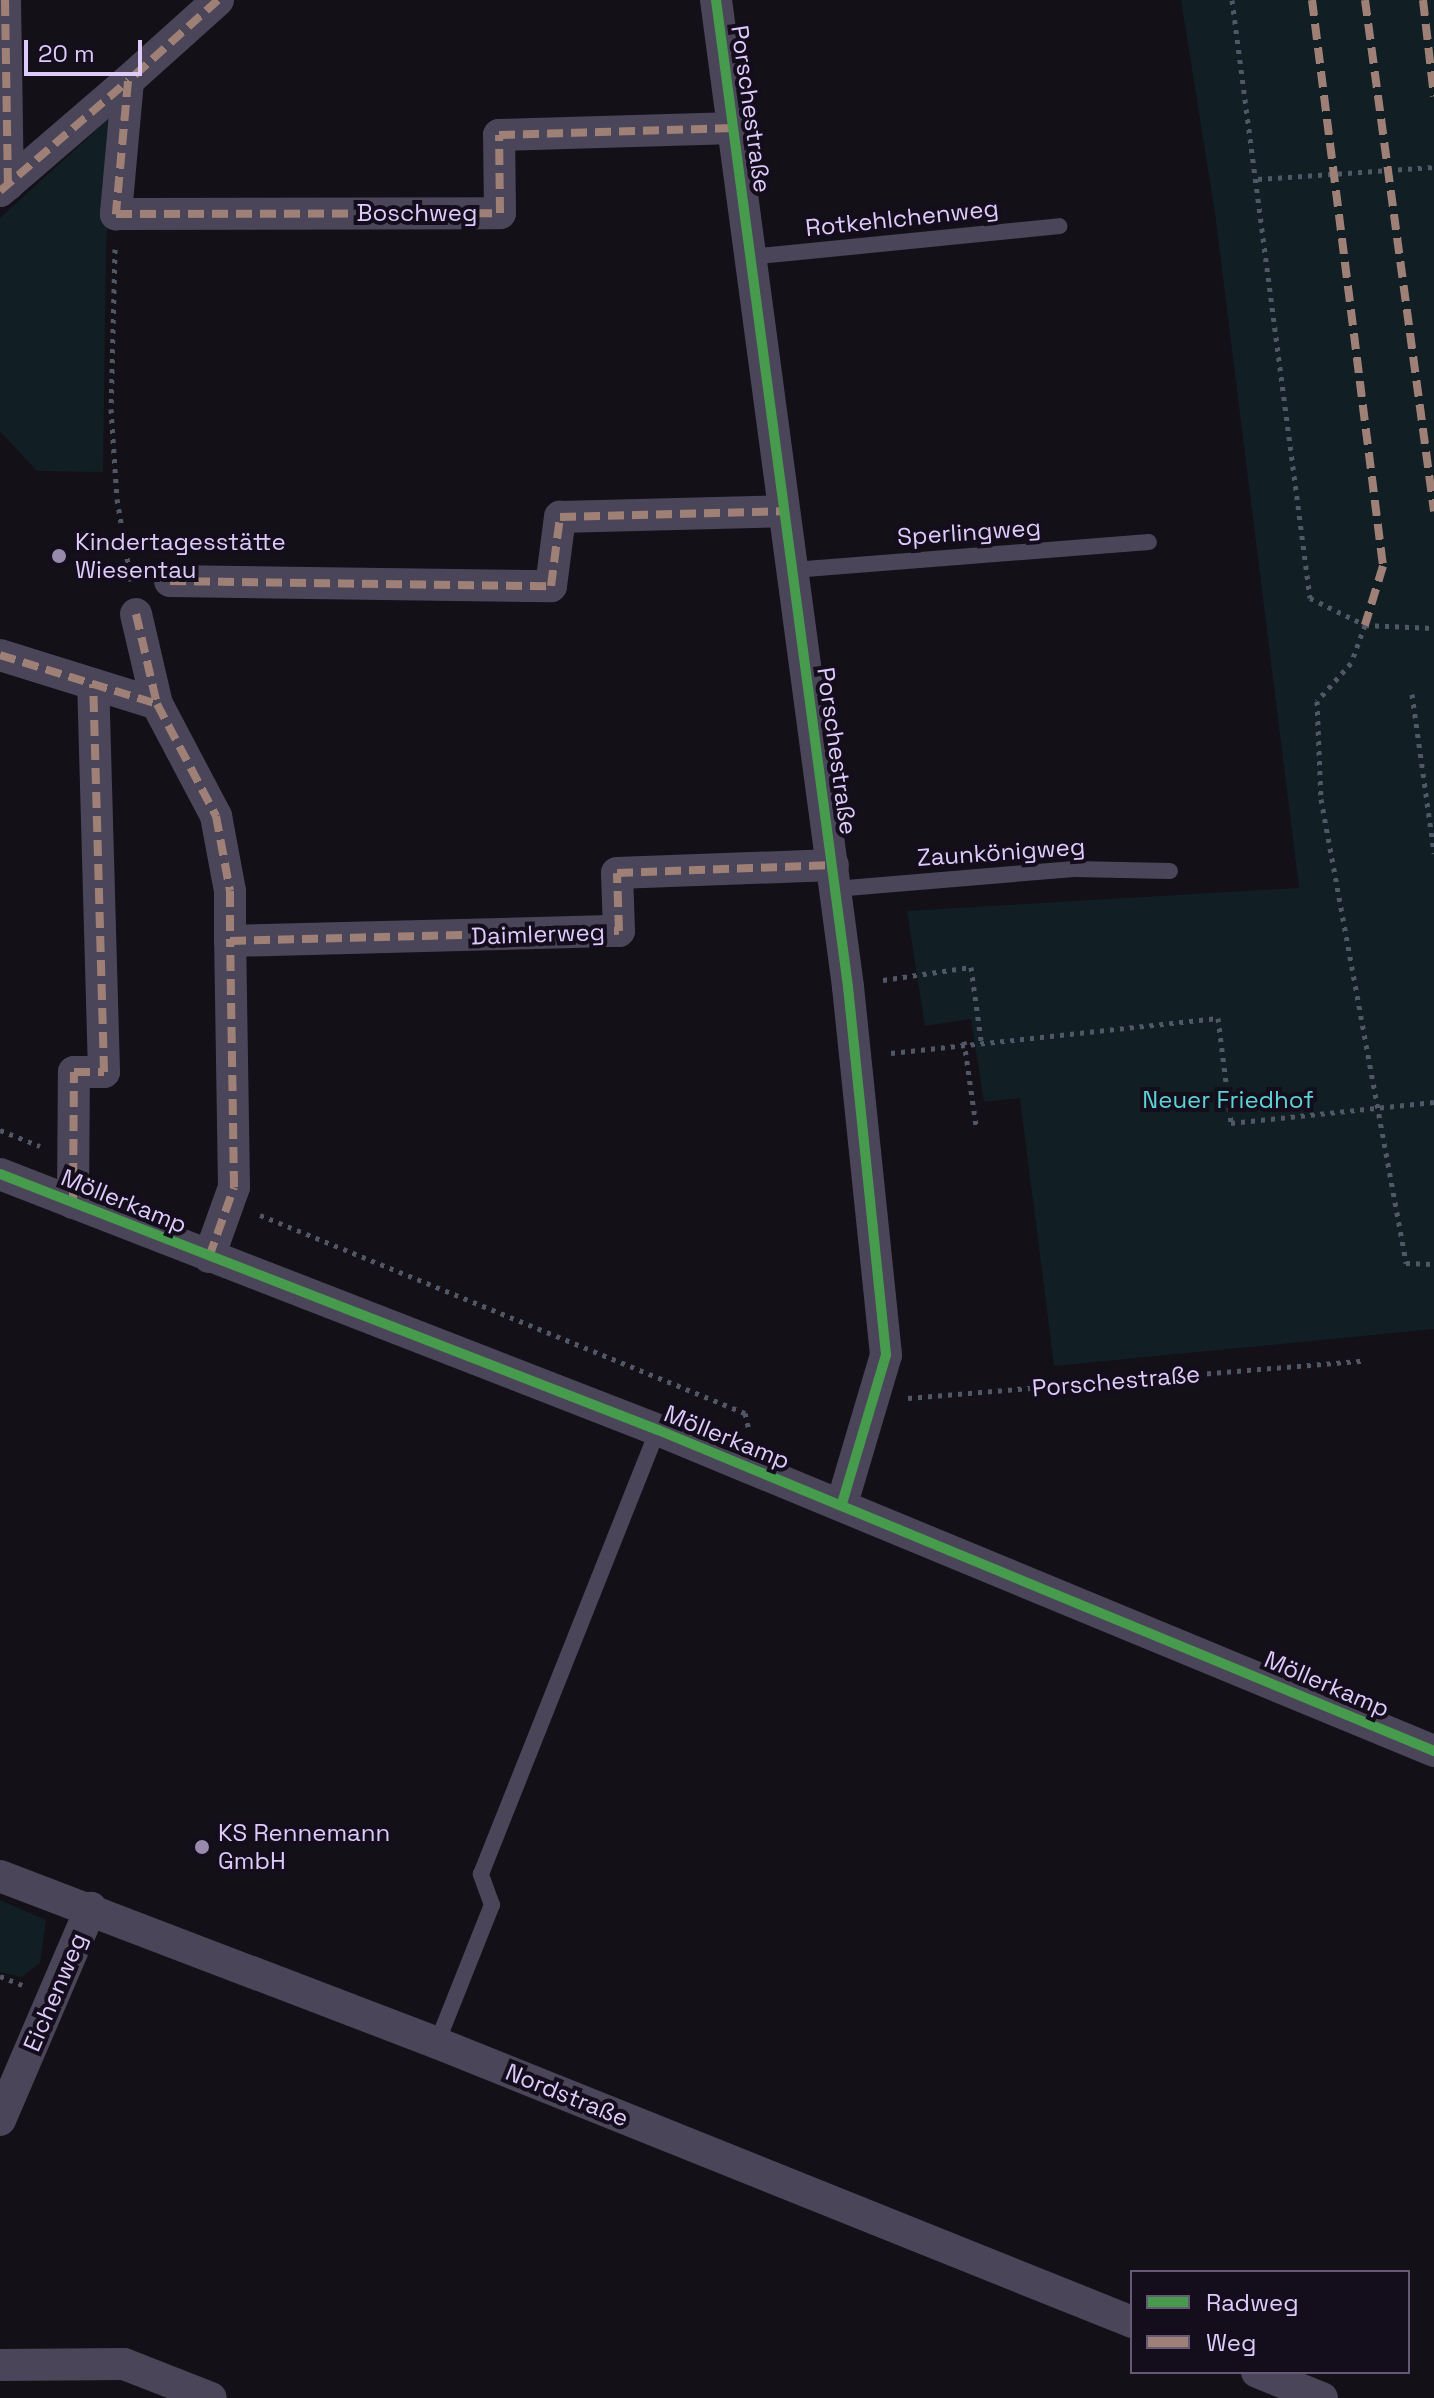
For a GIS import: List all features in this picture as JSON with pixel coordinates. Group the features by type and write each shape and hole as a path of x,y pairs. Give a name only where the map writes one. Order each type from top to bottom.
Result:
{"street":[{"path":"4,188 5,0"},
{"name":"Porschestraße","path":"716,0 848,987 886,1355 842,1504"},
{"path":"4,188 215,2"},
{"path":"116,214 128,81"},
{"name":"Boschweg","path":"116,214 500,213 499,135 735,128"},
{"path":"170,581 551,586 560,517 784,511"},
{"path":"136,614 157,704 216,816 230,891 234,1187 209,1257"},
{"path":"0,655 157,704"},
{"path":"73,1203 74,1072 104,1072 93,684"},
{"name":"Daimlerweg","path":"230,941 619,931 617,873 834,877"},
{"name":"Möllerkamp","path":"0,1174 842,1504 1434,1751"},
{"name":"Nordstraße","path":"0,1876 91,1908 437,2043 1130,2321"},
{"name":"Eichenweg","path":"0,2120 91,1908"},
{"path":"0,2365 124,2364 211,2398"},
{"path":"1262,2374 1322,2398"}],"lane":[{"name":"Rotkehlchenweg","path":"750,257 1059,226"},
{"name":"Sperlingweg","path":"793,570 1149,542"},
{"name":"Zaunkönigweg","path":"834,877 1074,869 1170,871"},
{"path":"437,2043 492,1905 481,1874 658,1430"}],"path":[{"path":"1232,0 1258,179 1310,598 1365,625 1434,628"},
{"path":"1258,179 1434,167"},
{"path":"116,214 111,409 117,499 136,614"},
{"path":"1365,625 1351,663 1317,701 1321,799 1406,1263 1434,1264"},
{"path":"1412,694 1434,853"},
{"path":"848,987 971,967 981,1040"},
{"path":"854,1059 964,1041 1218,1018 1231,1123 1434,1102"},
{"path":"964,1041 976,1125"},
{"path":"0,1130 73,1159"},
{"path":"224,1215 253,1212 745,1413 756,1470"}],"green space":[{"name":"Neuer Friedhof","path":"1181,0 1434,0 1434,1329 1054,1366 1020,1098 984,1102 971,1019 925,1026 907,911 1299,888 1215,213"},
{"path":"114,114 106,246 103,472 37,471 0,431 0,218"},
{"path":"0,1900 46,1920 40,1963 21,1977 0,1972"}],"marked path":[{"path":"5,0 8,185"},
{"path":"218,0 128,81 116,214 500,213 499,135 735,128"},
{"path":"1312,0 1383,566 1365,625"},
{"path":"1365,0 1434,511"},
{"path":"1423,0 1434,96"},
{"path":"0,191 128,81"},
{"path":"170,581 551,586 560,517 784,511"},
{"path":"136,614 157,704 216,816 230,891 230,941"},
{"path":"0,655 157,704"},
{"path":"73,1203 74,1072 104,1072 93,684"},
{"path":"209,1257 234,1187 230,941 619,931 617,873 833,865"}],"cycle path":[{"path":"716,0 848,987 886,1355 842,1504"},
{"path":"0,1174 658,1430 1434,1751"}],"place":[{"name":"Kindertagesstätte Wiesentau","path":"59,556"},
{"name":"KS Rennemann GmbH","path":"202,1847"}]}
